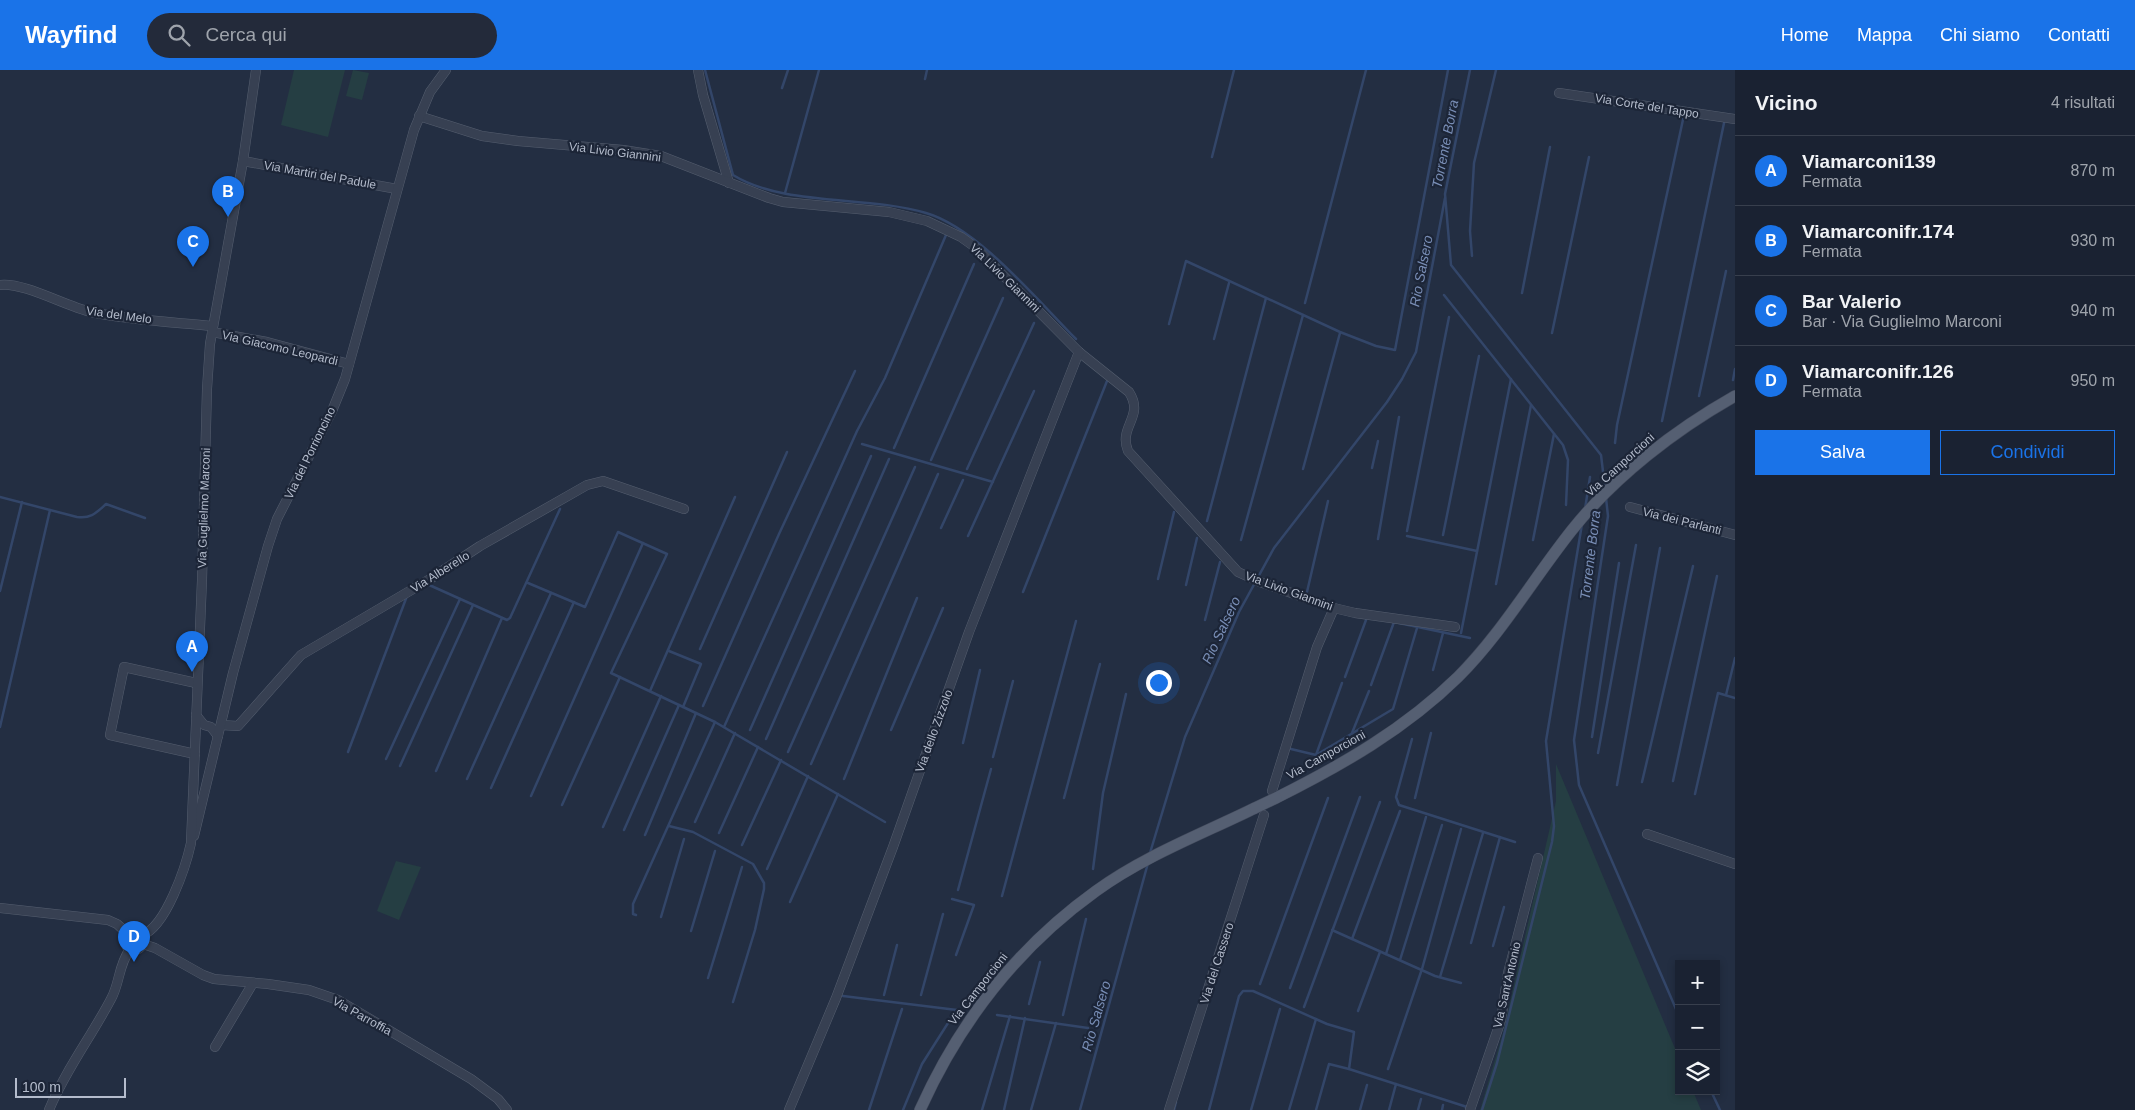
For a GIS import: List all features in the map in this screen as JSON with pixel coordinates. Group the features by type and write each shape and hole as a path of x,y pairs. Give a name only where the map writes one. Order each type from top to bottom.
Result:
{"main road":[{"name":"Via Camporcioni","path":"920,1110 937,1072 966,1024 1003,976 1052,925 1097,890 1129,870 1165,852 1260,812 1274,795 1352,758 1419,712 1458,676 1492,639 1572,530 1597,502 1629,472 1691,423 1735,396"}],"street":[{"name":"Via Guglielmo Marconi","path":"142,940 172,899 184,870 191,843 196,732 196,683 202,580 207,389 212,329 243,161 256,70"},
{"name":"Via del Porrioncino","path":"191,843 195,834 218,736 214,725 268,546 277,519 332,411 349,364 419,116 430,92 446,70"},
{"path":"698,70 703,95 729,183"},
{"name":"Via Corte del Tappo","path":"1559,93 1735,119"},
{"name":"Via Livio Giannini","path":"419,116 482,136 653,155 783,202 908,215 944,228 975,247 1079,352 1129,392 1134,401 1135,409 1125,439 1128,451 1238,572 1260,582 1334,608 1454,626"},
{"name":"Via Martiri del Padule","path":"243,161 398,190"},
{"path":"0,280 12,285"},
{"name":"Via del Melo","path":"0,285 12,285 72,307 93,312 212,329"},
{"name":"Via Giacomo Leopardi","path":"212,329 349,364"},
{"name":"Via dello Zizzolo","path":"790,1110 836,998 969,632 1079,352"},
{"name":"Via Alberello","path":"214,725 238,726 301,655 430,579 480,546 587,485 604,481 684,509"},
{"name":"Via dei Parlanti","path":"1630,507 1735,534"},
{"path":"1274,795 1317,647 1334,608"},
{"path":"196,683 124,667 110,735 195,759 196,771 200,773 206,773 210,770"},
{"path":"196,715 214,725"},
{"path":"196,732 214,725"},
{"name":"Via del Cassero","path":"1169,1110 1260,812"},
{"path":"1647,834 1735,864"},
{"name":"Via Sant'Antonio","path":"1470,1110 1501,1020 1508,973 1538,858"},
{"path":"0,908 108,920 117,924 128,934"},
{"path":"134,932 142,940 136,950 130,949 125,941 128,934 134,932"},
{"name":"Via Parroffia","path":"142,940 203,975 227,981 309,990 338,1000 471,1079 498,1099 507,1110"},
{"path":"49,1110 71,1066 110,1000 115,990 120,967 130,949"},
{"path":"215,1047 253,983"}],"green space":[{"path":"294,70 345,70 328,137 281,125"},
{"path":"353,70 369,73 362,100 346,96"},
{"path":"1556,764 1675,1048 1675,1095 1695,1095 1701,1110 1480,1110 1503,1033 1556,801"},
{"path":"396,861 421,867 399,920 377,911"}],"waterway":[{"path":"705,70 733,175 754,185 777,192 903,208 926,213 946,221 986,249 1006,267 1076,339"},
{"path":"782,88 788,70"},
{"path":"785,193 819,70"},
{"path":"925,79 927,70"},
{"path":"1212,157 1234,70"},
{"path":"1305,303 1366,70"},
{"path":"1169,324 1186,261 1340,332 1376,346 1395,350 1448,70"},
{"name":"Torrente Borra","path":"1470,70 1445,194 1451,265 1601,455 1605,488"},
{"path":"1472,256 1470,231 1474,163 1496,70"},
{"path":"1615,443 1617,425 1684,115"},
{"path":"1662,421 1724,123"},
{"path":"1522,293 1550,147"},
{"path":"1552,333 1589,157"},
{"name":"Rio Salsero","path":"1150,853 1185,737 1239,612 1274,548 1387,402 1416,352 1445,198"},
{"path":"724,727 857,431 885,378 946,235"},
{"path":"894,448 974,264"},
{"path":"1699,396 1726,271"},
{"path":"1214,339 1229,283"},
{"path":"1444,295 1563,445 1568,460 1566,505"},
{"path":"931,460 1003,298"},
{"path":"1207,521 1266,298"},
{"path":"1241,540 1303,315"},
{"path":"1407,531 1449,317"},
{"path":"967,469 1034,323"},
{"path":"1303,469 1340,333"},
{"path":"1443,535 1479,356"},
{"path":"1733,380 1735,369"},
{"path":"703,706 779,534 855,371"},
{"path":"1461,633 1511,379"},
{"path":"1023,592 1107,381"},
{"path":"968,536 1034,391"},
{"path":"1496,584 1531,405"},
{"path":"1378,539 1399,417"},
{"path":"1533,540 1554,434"},
{"path":"1372,468 1378,441"},
{"path":"862,444 993,482"},
{"path":"700,649 787,452"},
{"path":"750,730 871,456"},
{"path":"766,739 889,459"},
{"path":"788,752 915,467"},
{"path":"811,764 938,474"},
{"path":"1585,509 1590,477"},
{"path":"941,528 963,480"},
{"path":"0,497 77,517 90,516 106,504 145,518"},
{"path":"650,691 735,497"},
{"name":"Torrente Borra","path":"1606,498 1608,516 1574,740 1579,785 1675,1007"},
{"path":"1307,592 1328,501"},
{"path":"0,591 22,502"},
{"path":"427,584 507,620 510,618 560,509"},
{"path":"0,727 50,510"},
{"path":"1158,579 1174,512"},
{"path":"1482,1110 1497,1063 1552,842 1554,826 1546,741 1582,524"},
{"path":"528,583 585,607 618,532 667,554 611,673 715,722 885,822"},
{"path":"1407,536 1477,551"},
{"path":"1186,585 1197,538"},
{"path":"531,796 643,543"},
{"path":"1598,753 1636,545"},
{"path":"1617,785 1660,548"},
{"path":"1205,620 1220,562"},
{"path":"1592,737 1619,563"},
{"path":"1642,782 1693,566"},
{"path":"1673,781 1717,576"},
{"path":"467,779 551,593"},
{"path":"348,752 407,596"},
{"path":"844,779 917,598"},
{"path":"386,759 460,599"},
{"path":"491,788 574,602"},
{"path":"400,766 473,605"},
{"path":"891,730 943,608"},
{"path":"436,771 502,618"},
{"path":"1345,677 1366,620"},
{"path":"1002,896 1076,621"},
{"path":"1371,685 1394,622 1470,638"},
{"path":"1291,749 1316,755 1393,709 1417,628"},
{"path":"1433,670 1443,633"},
{"path":"669,651 701,664 683,707"},
{"path":"1726,695 1735,658"},
{"path":"1064,798 1100,664"},
{"path":"963,743 980,670"},
{"path":"562,805 620,677"},
{"path":"993,757 1013,681"},
{"path":"1316,755 1342,683"},
{"path":"1352,733 1369,691"},
{"path":"1695,794 1718,693 1735,698"},
{"path":"1093,869 1103,793 1126,694"},
{"path":"603,827 661,696"},
{"path":"624,830 679,705"},
{"path":"645,835 696,713"},
{"path":"636,915 633,914 633,904 715,722"},
{"path":"695,822 735,733"},
{"path":"1415,798 1431,733"},
{"path":"1412,739 1396,797 1399,805 1515,842"},
{"path":"719,833 758,747"},
{"path":"742,845 781,760"},
{"path":"958,890 991,769"},
{"path":"767,869 808,776"},
{"path":"790,902 838,794"},
{"path":"1290,988 1360,797"},
{"path":"1260,984 1328,798"},
{"path":"1304,1007 1380,802"},
{"path":"1352,939 1400,811"},
{"path":"1386,954 1426,817"},
{"path":"1400,960 1442,825"},
{"path":"669,826 693,832 753,864 764,883 755,930 733,1002"},
{"path":"1388,1069 1422,969 1461,829"},
{"path":"1440,977 1483,833"},
{"path":"1471,943 1500,837"},
{"path":"661,917 684,839"},
{"path":"691,931 715,851"},
{"name":"Rio Salsero","path":"1080,1110 1148,863"},
{"path":"708,978 742,867"},
{"path":"952,899 974,905 956,955"},
{"path":"1493,946 1504,907"},
{"path":"921,995 943,914"},
{"path":"1063,1015 1086,919"},
{"path":"1332,930 1435,976 1461,983"},
{"path":"884,995 897,945"},
{"path":"1358,1011 1380,952"},
{"path":"1029,1004 1040,962"},
{"path":"1209,1110 1239,996 1243,991 1253,991 1327,1024 1354,1032 1349,1069 1466,1108"},
{"path":"843,996 957,1010"},
{"path":"869,1110 902,1009"},
{"path":"1251,1110 1280,1009"},
{"path":"903,1110 922,1064 955,1012"},
{"path":"997,1015 1088,1028"},
{"path":"982,1110 1010,1016"},
{"path":"1004,1110 1025,1018"},
{"path":"1289,1110 1316,1019"},
{"path":"1031,1110 1056,1023"},
{"path":"1316,1110 1329,1064 1349,1069"},
{"path":"1389,1110 1396,1084"},
{"path":"1360,1110 1367,1085"},
{"name":"Torrente Borra","path":"1713,1095 1720,1110"},
{"path":"1418,1110 1421,1099"},
{"path":"1174,1110 1176,1102"},
{"path":"1442,1110 1443,1105"}],"place":[{"name":"Viamarconifr.174","path":"228,217"},
{"name":"Bar Valerio","path":"193,267"},
{"name":"Viamarconi139","path":"192,672"},
{"name":"Viamarconifr.126","path":"134,962"}]}
